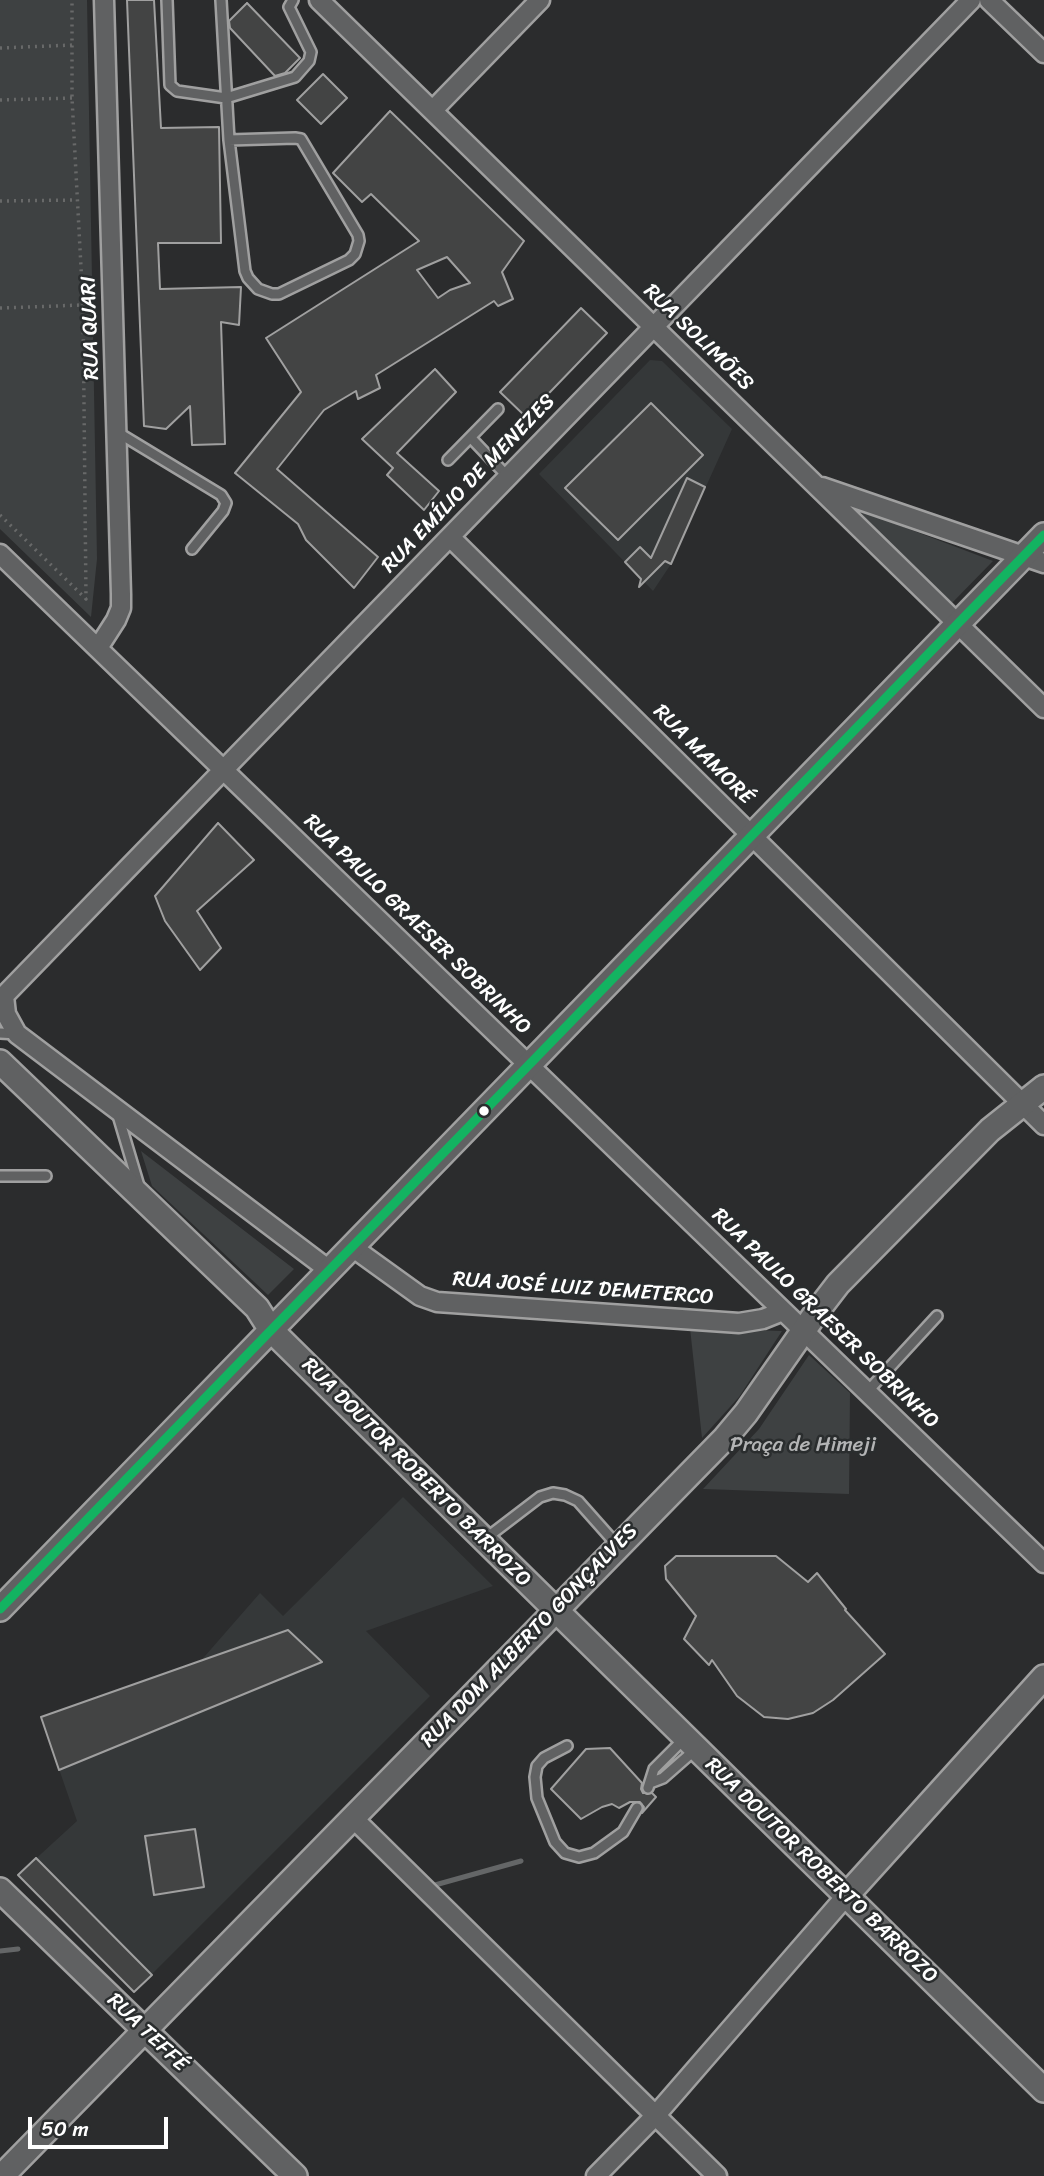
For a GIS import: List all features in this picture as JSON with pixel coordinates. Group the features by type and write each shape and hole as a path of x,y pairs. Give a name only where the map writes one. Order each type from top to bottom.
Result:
{"main road":[{"path":"0,1609 958,624 1034,559 1044,535"},
{"name":"RUA DOUTOR ROBERTO BARROZO","path":"0,1062 257,1308 271,1330 1044,2090"},
{"name":"RUA DOM ALBERTO GONÇALVES","path":"2,2176 732,1430 818,1310 867,1254 990,1130 1044,1087"},
{"path":"846,1895 1044,1677"},
{"name":"RUA TEFFÉ","path":"0,1890 295,2176"}],"street":[{"name":"RUA QUARI","path":"98,649 121,608 104,0"},
{"name":"RUA SOLIMÕES","path":"319,0 1044,708"},
{"path":"433,110 540,0"},
{"name":"RUA EMÍLIO DE MENEZES","path":"2,998 971,0"},
{"path":"989,0 1044,53"},
{"path":"816,485 1034,559"},
{"name":"RUA MAMORÉ","path":"450,537 1044,1125"},
{"name":"RUA PAULO GRAESER SOBRINHO","path":"0,554 1044,1563"},
{"path":"2,998 9,1034 116,1109 329,1270"},
{"name":"RUA JOSÉ LUIZ DEMETERCO","path":"352,1247 420,1296 437,1302 739,1322 763,1319 783,1311"},
{"path":"353,1818 717,2176"},
{"path":"596,2176 655,2116 846,1895"}],"lane":[{"path":"167,0 170,85 177,91 226,98 295,77 309,61 311,52 289,7 293,0"},
{"path":"221,0 229,140 245,271 252,285 265,292 279,294 349,260 355,254 358,235 301,139 229,140"},
{"path":"448,460 498,410"},
{"path":"117,432 221,495 226,503 223,511 192,549"},
{"path":"471,438 508,477"},
{"path":"116,1109 142,1198"},
{"path":"0,1176 46,1176"},
{"path":"867,1392 937,1316"},
{"path":"484,1540 540,1497 553,1493 565,1494 578,1502 618,1546"},
{"path":"690,1743 663,1778 649,1786 654,1769 690,1743"},
{"path":"567,1746 544,1758 537,1766 535,1777 537,1798 555,1842 565,1853 579,1857 594,1853 623,1832 637,1808"}],"path":[{"path":"0,515 86,599 83,305 72,98 72,0"},
{"path":"0,48 73,45"},
{"path":"0,100 72,98"},
{"path":"0,201 77,200"},
{"path":"0,308 83,305"}],"shaded area":[{"path":"650,360 662,361 732,429 671,564 653,591 539,474"},
{"path":"403,1497 493,1586 366,1631 430,1696 134,1992 18,1875 77,1821 41,1717 198,1664 260,1593 283,1616"}],"green space":[{"path":"0,0 87,0 97,559 91,617 0,529"},
{"path":"851,507 993,561 951,604"},
{"path":"141,1151 294,1269 268,1295 152,1186"},
{"name":"Praça de Himeji","path":"690,1328 782,1331 739,1397 702,1438"},
{"name":"Praça de Himeji","path":"809,1355 850,1393 849,1494 703,1489 759,1429"}],"building":[{"path":"127,0 154,0 161,128 219,127 221,243 158,243 160,289 241,287 239,325 221,322 225,444 192,445 190,406 166,429 144,426"},
{"path":"247,3 300,58 285,73 275,76 230,28 229,21"},
{"path":"323,74 347,98 321,124 297,100"},
{"path":"390,111 524,241 502,272 513,299 498,306 494,301 376,375 380,388 358,399 356,391 324,410 277,469 378,557 354,588 306,540 298,524 235,473 301,392 266,338 419,241 371,194 362,202 333,173","holes":["447,257 470,283 450,290 438,298 417,270"]},
{"path":"581,308 607,333 526,417 500,392"},
{"path":"435,369 456,392 397,453 439,491 424,510 387,475 393,468 362,439"},
{"path":"651,403 703,455 618,540 565,488"},
{"path":"687,478 705,487 671,564 665,561 639,587 641,579 625,562 640,547 651,558"},
{"path":"218,823 254,860 197,911 221,948 200,970 165,921 155,896"},
{"path":"676,1556 776,1556 808,1582 817,1573 845,1610 885,1654 833,1700 813,1713 788,1719 764,1717 737,1696 712,1660 709,1665 684,1639 696,1616 666,1579 665,1566"},
{"path":"288,1630 322,1662 59,1770 41,1717"},
{"path":"610,1748 642,1783 643,1793 652,1793 656,1797 642,1813 644,1807 640,1802 630,1802 619,1808 612,1804 602,1807 581,1819 551,1789 586,1749"},
{"path":"195,1829 204,1887 154,1895 145,1836"},
{"path":"36,1858 152,1975 134,1992 18,1875"}],"waterway":[{"path":"435,1885 521,1861"},
{"path":"0,1951 18,1949"}],"transit line":[{"path":"0,1609 1044,535"}]}
